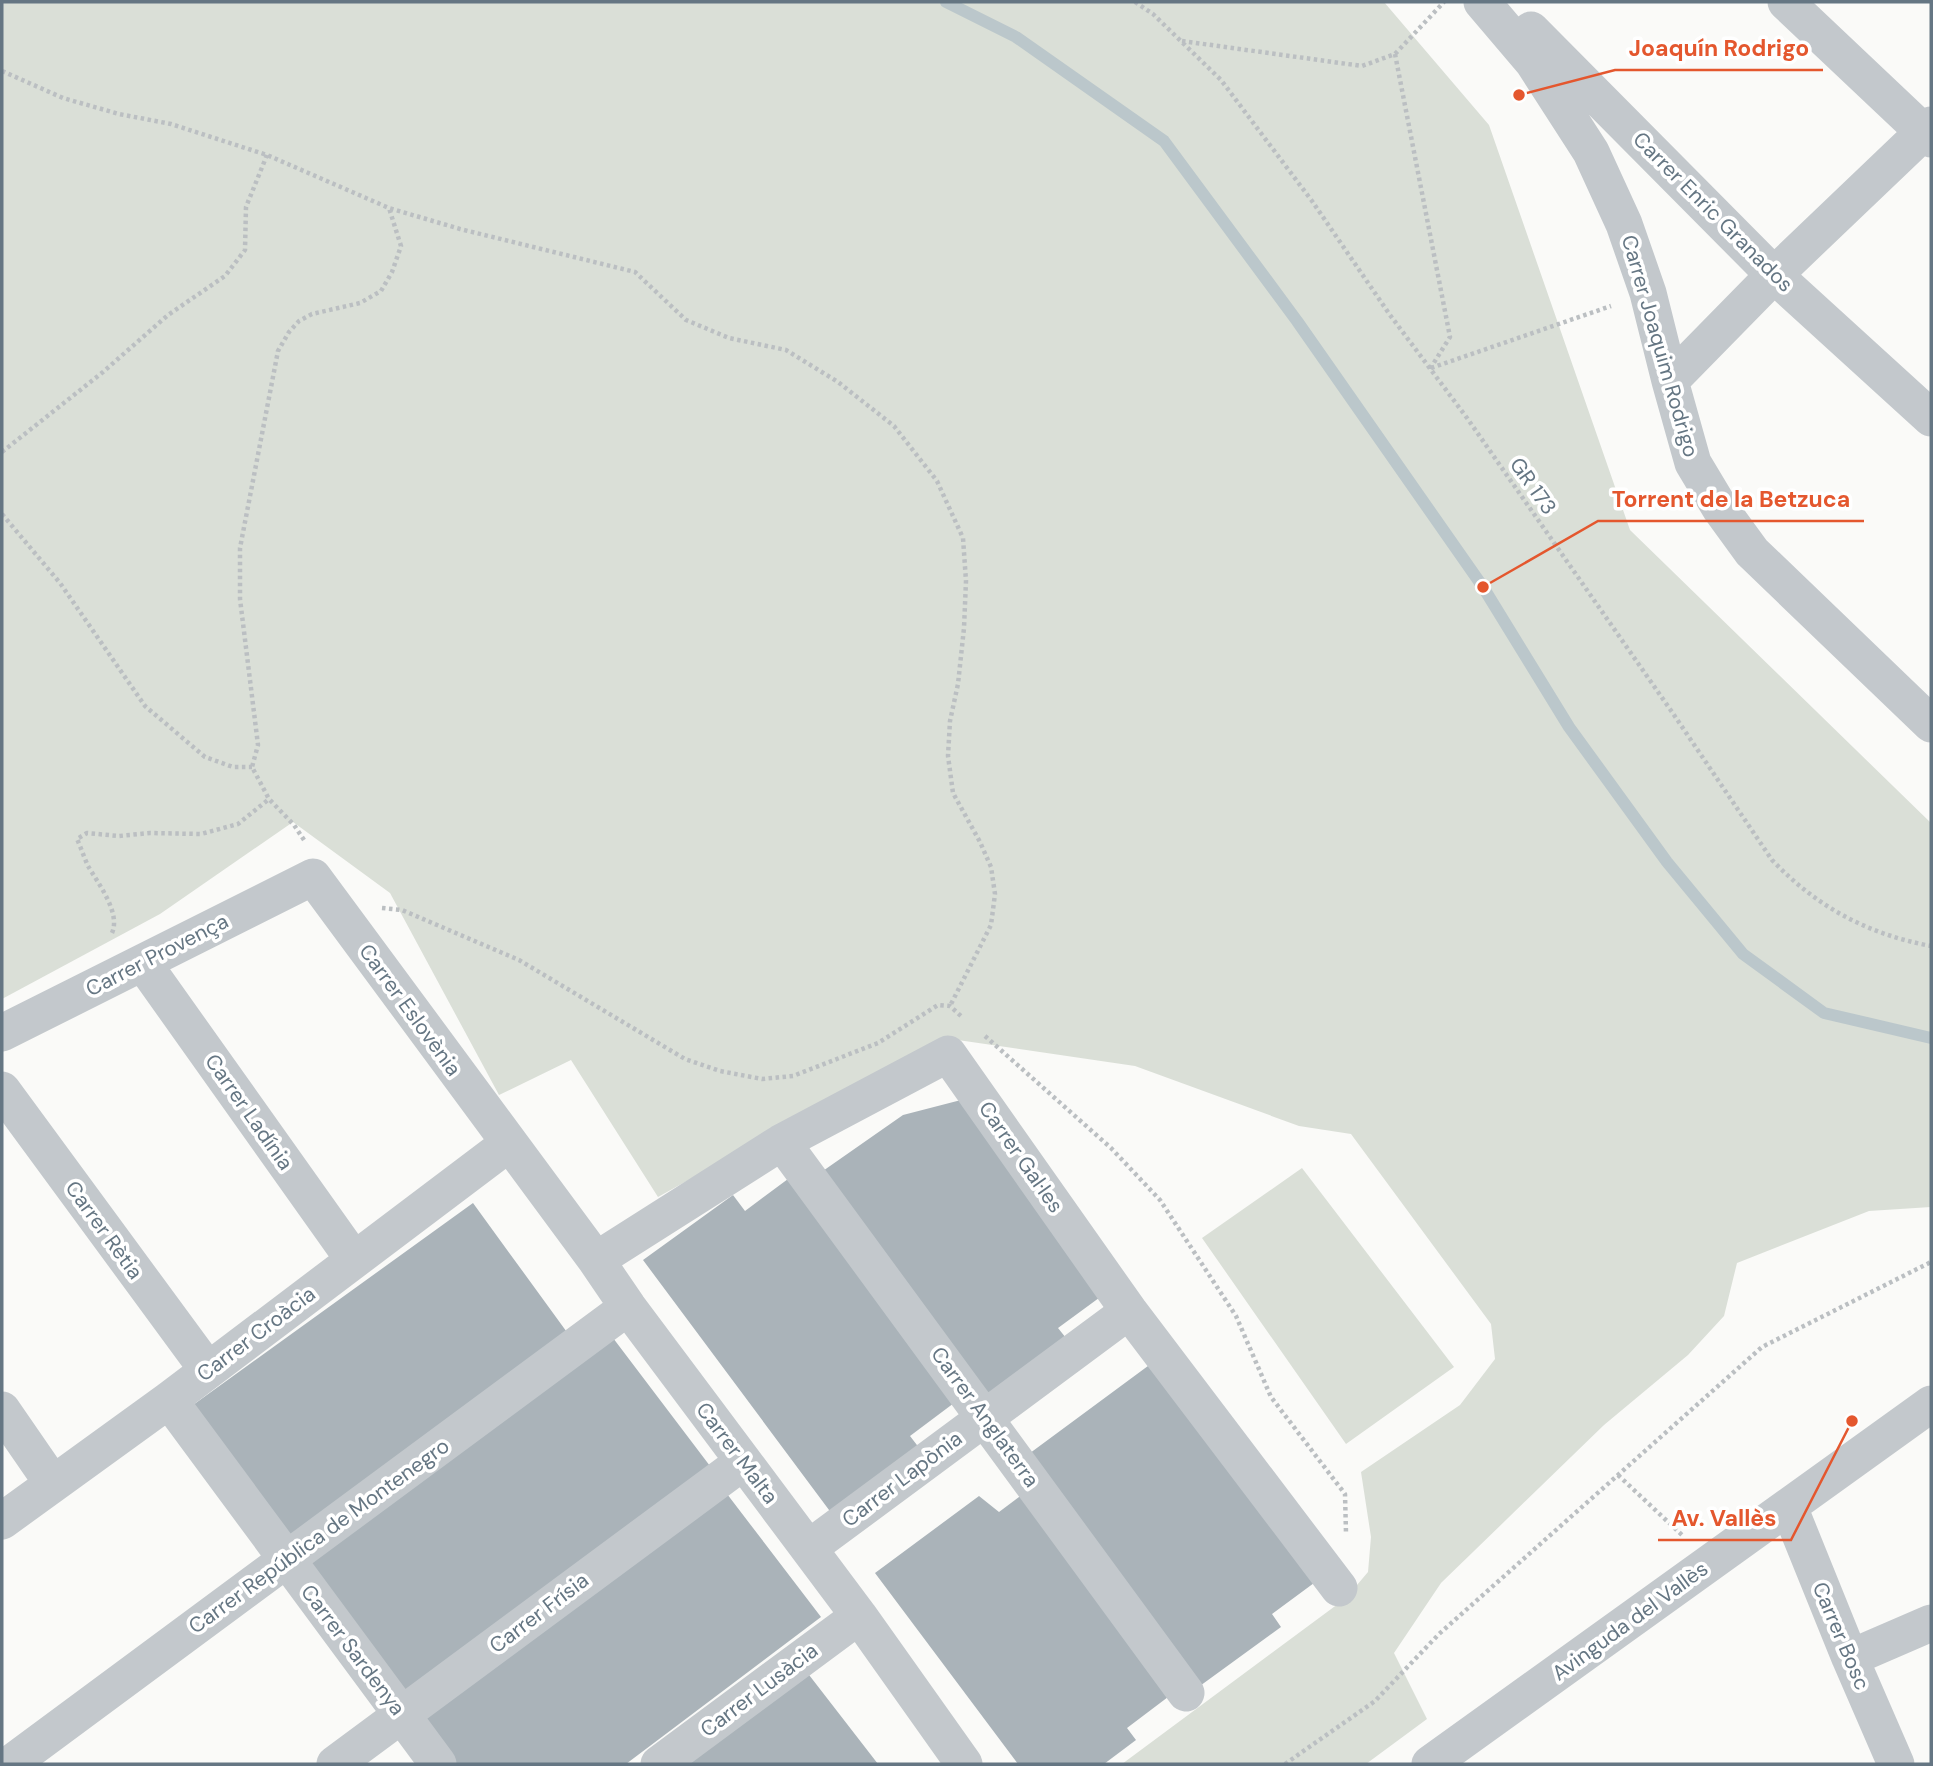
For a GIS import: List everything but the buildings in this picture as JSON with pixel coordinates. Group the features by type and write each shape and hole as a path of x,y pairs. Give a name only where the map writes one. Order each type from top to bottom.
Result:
{"street":[{"name":"Carrer Joaquim Rodrigo","path":"1482,2 1534,62 1591,152 1623,224 1648,293 1693,463 1720,508 1752,552 1931,724"},
{"name":"Carrer Enric Granados","path":"1499,2 1508,7 1774,275 1931,418"},
{"path":"1670,381 1774,275 1929,133 1786,2"},
{"name":"Carrer Provença","path":"2,1033 143,963 311,862"},
{"name":"Carrer Eslovènia","path":"311,862 508,1144"},
{"name":"Carrer Ladínia","path":"143,963 354,1260"},
{"name":"Carrer Gal·les","path":"596,1261 782,1142 948,1054 1129,1311 1339,1588"},
{"name":"Carrer Rètia","path":"2,1090 207,1369"},
{"name":"Carrer Anglaterra","path":"782,1142 1186,1693"},
{"name":"Carrer Croàcia","path":"2,1521 169,1400 508,1144"},
{"name":"Carrer Malta","path":"508,1144 809,1548 964,1764"},
{"name":"Carrer República de Montenegro","path":"10,1764 628,1307"},
{"name":"Carrer Lapònia","path":"809,1548 1129,1311"},
{"name":"Carrer Sardenya","path":"169,1400 438,1764"},
{"name":"Avinguda del Vallès","path":"1430,1764 1931,1404"},
{"path":"2,1410 53,1484"},
{"name":"Carrer Frísia","path":"335,1764 743,1462"},
{"name":"Carrer Bosc","path":"1789,1507 1896,1764"},
{"name":"Carrer Lusàcia","path":"659,1764 859,1616"},
{"path":"1850,1658 1931,1623"}],"path":[{"name":"GR 173","path":"1135,2 1153,14 1221,80 1312,201 1672,712 1772,860 1792,881 1821,904 1899,940 1931,946"},
{"path":"1181,40 1362,66 1395,54 1444,2"},
{"path":"1395,54 1450,337 1430,369"},
{"path":"2,71 63,98 119,114 171,124 267,155 389,208 460,229 635,272 686,320 729,338 786,351 838,382 894,426 937,481 963,538 966,581 958,684 950,720 948,756 954,793 981,842 991,867 995,894 991,925 950,1006"},
{"path":"2,452 103,372 168,315 225,276 245,250 246,207 267,155"},
{"path":"311,862 294,825 269,799 252,767 258,745 240,599 240,548 278,351 299,321 312,314 360,303 381,291 392,272 401,246 389,208"},
{"path":"1430,369 1648,293"},
{"path":"2,514 60,583 145,706 205,757 233,767 252,767"},
{"path":"111,936 115,927 106,893 87,865 78,839 87,833 119,836 150,833 201,834 238,824 269,799"},
{"path":"373,907 402,910 519,960 685,1059 720,1071 762,1079 793,1076 878,1043 938,1004 950,1006 969,1023"},
{"path":"979,1031 1111,1148 1160,1200 1236,1316 1271,1397 1345,1494 1346,1534"},
{"path":"1285,1764 1375,1701 1439,1634 1762,1347 1931,1262"},
{"path":"1618,1475 1711,1563"}],"shaded area":[{"path":"2,2 1384,2 1489,125 1630,530 1931,823 1931,1207 1869,1211 1737,1263 1724,1316 1688,1355 1604,1425 1441,1583 1394,1653 1427,1719 1366,1764 1122,1764 1346,1598 1368,1572 1371,1537 1361,1472 1460,1405 1495,1359 1491,1324 1351,1134 1299,1126 1135,1066 944,1038 658,1197 571,1060 499,1095 390,893 293,822 160,914 2,999"},
{"path":"1302,1168 1454,1367 1346,1444 1202,1238"}],"waterway":[{"path":"946,2 1016,37 1164,141 1297,321 1483,587 1569,727 1667,862 1743,954 1824,1013 1931,1038"}],"place":[{"name":"Joaquín Rodrigo","path":"1519,95"},
{"name":"Torrent de la Betzuca","path":"1483,587"},
{"name":"Av. Vallès","path":"1852,1421"}]}
